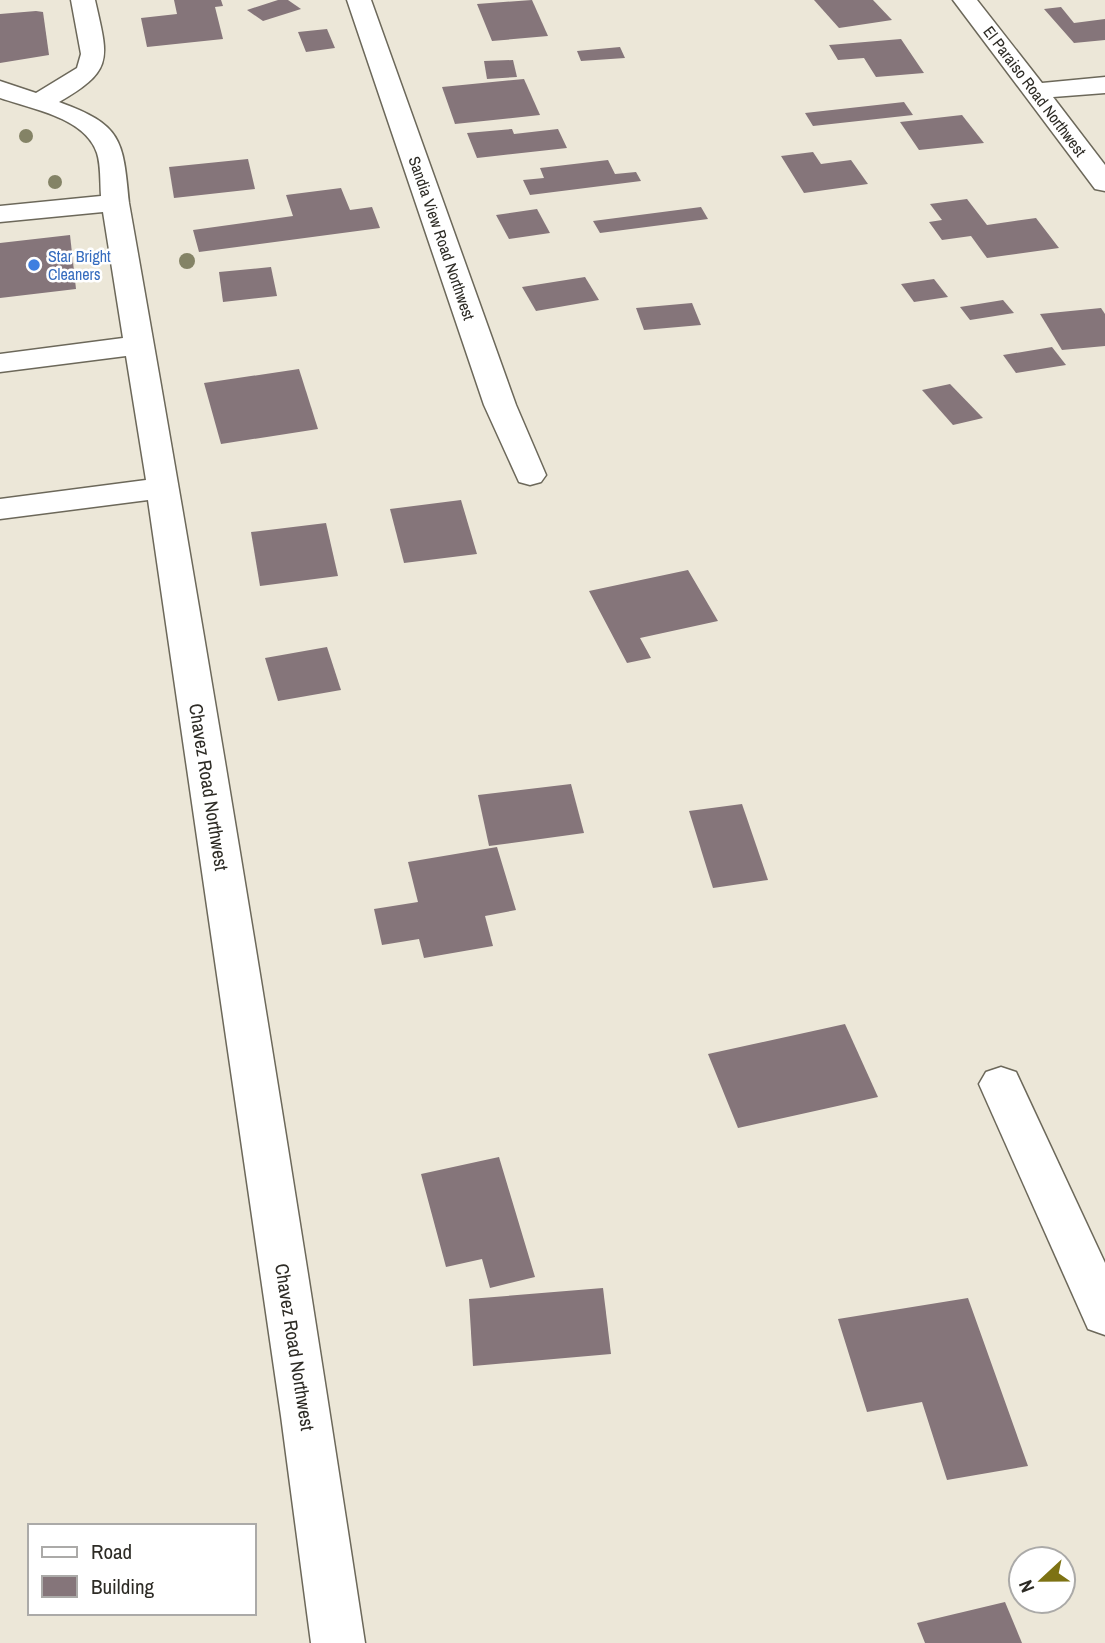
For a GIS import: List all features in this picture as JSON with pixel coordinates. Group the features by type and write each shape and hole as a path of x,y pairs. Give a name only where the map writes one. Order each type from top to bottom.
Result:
{"street":[{"path":"0,89 39,102 79,80 93,64 94,54 83,0"},
{"name":"Sandia View Road Northwest","path":"359,0 500,405 530,475"},
{"name":"El Paraiso Road Northwest","path":"965,0 1105,183"},
{"path":"1036,91 1105,85"},
{"name":"Chavez Road Northwest","path":"39,102 82,119 102,135 111,155 116,204 163,488 306,1416 338,1643"},
{"path":"0,214 116,204"},
{"path":"0,363 139,345"},
{"path":"0,509 163,488"},
{"path":"1001,1084 1105,1314"}],"building":[{"path":"174,0 221,0 223,6 215,7 223,39 147,47 141,18 177,14"},
{"path":"278,0 288,0 301,9 263,21 247,10"},
{"path":"532,0 548,36 492,41 477,4"},
{"path":"814,0 873,0 892,20 839,28"},
{"path":"1061,7 1074,23 1105,19 1105,40 1074,43 1044,9"},
{"path":"43,12 49,55 0,63 0,14"},
{"path":"327,29 335,48 306,52 298,32"},
{"path":"901,39 924,73 876,77 864,58 838,60 829,45"},
{"path":"620,47 625,58 581,61 577,51"},
{"path":"513,60 517,77 487,79 484,61"},
{"path":"524,79 540,115 455,124 442,87"},
{"path":"904,102 913,115 813,126 805,113"},
{"path":"962,115 984,143 919,150 900,122"},
{"path":"512,129 514,134 558,129 567,148 477,158 467,133"},
{"path":"813,152 821,164 851,160 868,184 804,193 781,156"},
{"path":"248,159 255,189 174,198 169,167"},
{"path":"608,160 615,174 636,172 641,181 530,195 523,180 544,178 540,168"},
{"path":"341,188 350,210 372,207 380,228 199,252 193,230 293,216 286,195"},
{"path":"967,199 987,225 1036,218 1059,248 987,258 971,236 942,240 929,222 942,220 930,204"},
{"path":"701,207 708,219 600,233 593,221"},
{"path":"537,209 550,233 509,239 496,215"},
{"path":"70,235 76,289 0,298 0,243"},
{"path":"271,267 277,296 223,302 219,272"},
{"path":"585,277 599,300 536,311 522,287"},
{"path":"934,279 948,297 914,302 901,284"},
{"path":"1003,300 1014,313 970,320 960,307"},
{"path":"692,303 701,325 644,330 636,308"},
{"path":"1101,308 1105,314 1105,346 1062,350 1040,314"},
{"path":"1052,347 1066,365 1016,373 1003,355"},
{"path":"299,369 318,429 221,444 204,383"},
{"path":"950,384 983,418 953,425 922,390"},
{"path":"461,500 477,554 404,563 390,509"},
{"path":"326,523 338,576 260,586 251,532"},
{"path":"688,570 718,621 640,638 651,658 627,663 589,591"},
{"path":"327,647 341,690 278,701 265,658"},
{"path":"571,784 584,833 489,846 478,795"},
{"path":"742,804 768,880 713,888 689,811"},
{"path":"497,847 516,910 485,916 493,946 424,958 419,939 382,945 374,909 418,902 408,862"},
{"path":"845,1024 878,1097 738,1128 708,1054"},
{"path":"499,1157 535,1277 490,1288 482,1259 446,1267 421,1174"},
{"path":"603,1288 611,1354 473,1366 469,1299"},
{"path":"968,1298 1028,1466 947,1480 922,1402 867,1412 838,1319"},
{"path":"1005,1602 1007,1615 1010,1615 1022,1643 925,1643 917,1623"}],"place":[{"name":"Star Bright Cleaners","path":"34,265"}]}
